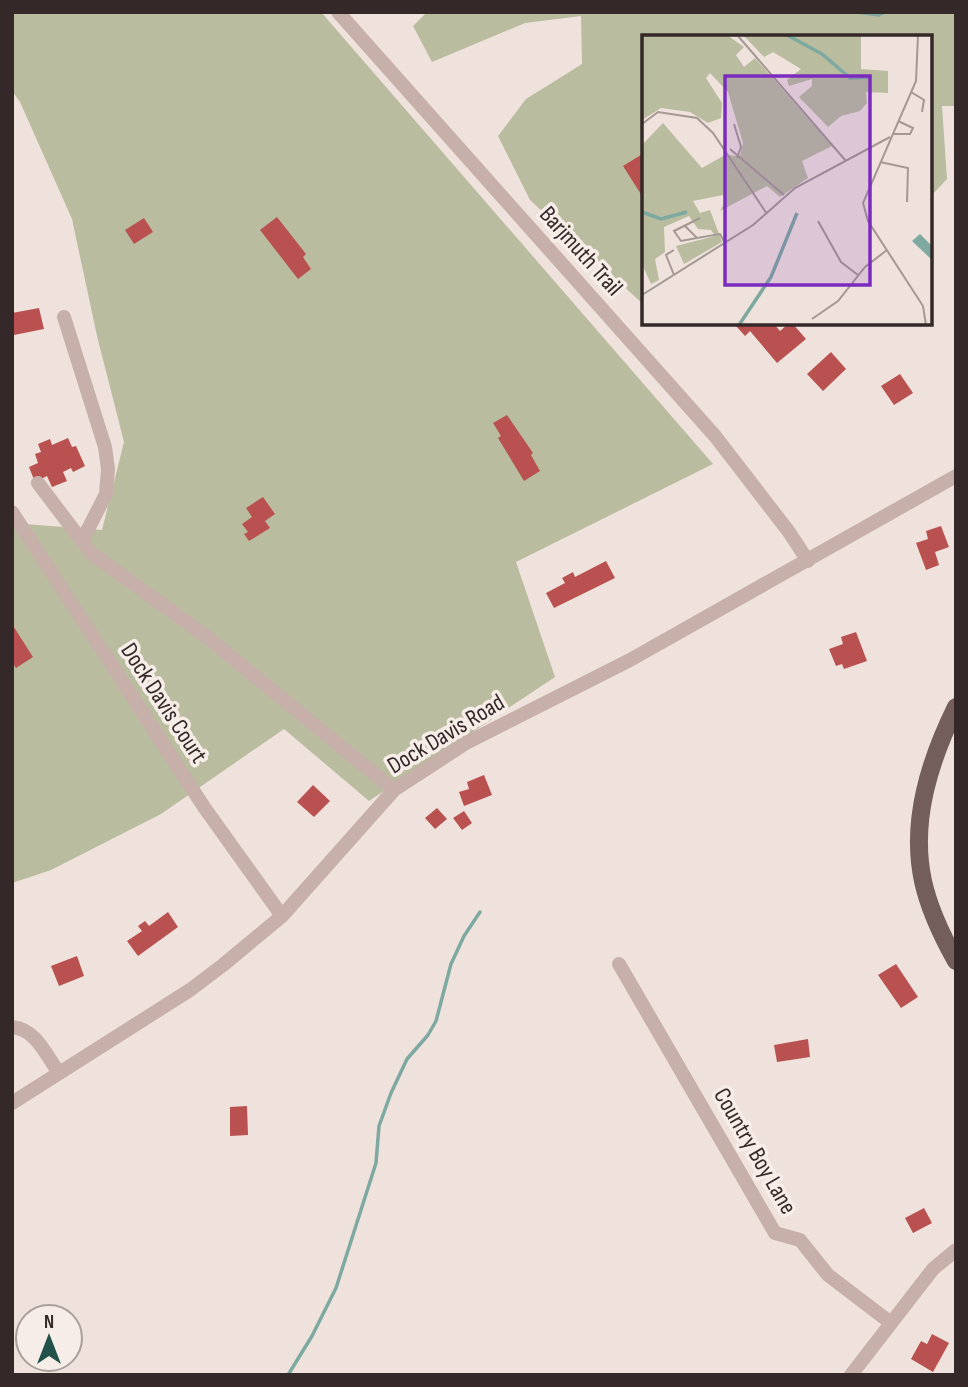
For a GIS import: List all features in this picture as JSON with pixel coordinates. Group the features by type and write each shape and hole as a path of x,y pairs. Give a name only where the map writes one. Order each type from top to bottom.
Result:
{"main road":[{"path":"956,707 929,775 921,809 919,842 926,892 935,920 956,961"}],"street":[{"name":"Barjmuth Trail","path":"338,12 715,436 808,561"},
{"path":"64,317 105,447 108,469 106,494 82,541"},
{"name":"Dock Davis Road","path":"12,1103 190,990 282,916 394,790 466,743 630,660 956,476"},
{"path":"38,483 91,553 207,637 394,790"},
{"name":"Dock Davis Court","path":"12,512 204,807 282,916"},
{"name":"Country Boy Lane","path":"619,964 775,1233 800,1240 828,1275 891,1323"},
{"path":"12,1027 22,1027 31,1032 59,1073"},
{"path":"851,1375 933,1269 956,1250"}],"green space":[{"path":"12,12 321,12 713,464 516,562 555,677 369,801 284,729 161,814 51,870 12,883 12,523 102,530 124,442 97,336 72,219 20,102 12,91"},
{"path":"427,12 956,12 956,106 942,106 947,179 933,194 933,35 642,35 642,303 530,200 498,136 526,99 582,64 581,16 525,23 432,62 413,26"}],"building":[{"path":"642,154 642,196 623,166"},
{"path":"277,217 306,254 303,257 311,269 298,279 260,230"},
{"path":"144,218 153,232 134,244 125,230"},
{"path":"39,308 44,329 14,335 12,313"},
{"path":"736,326 776,326 780,331 786,326 795,326 806,339 777,363 750,331 745,336"},
{"path":"831,352 846,369 823,391 807,374"},
{"path":"900,374 913,393 894,405 881,386"},
{"path":"507,415 533,453 531,455 540,471 524,481 498,438 501,436 493,423"},
{"path":"68,438 72,447 76,446 85,466 73,472 71,468 63,472 67,481 52,487 47,476 35,482 29,467 38,463 35,454 41,452 38,444 50,439 52,445"},
{"path":"263,497 275,514 265,521 270,528 249,541 244,534 248,532 242,524 252,517 246,508"},
{"path":"941,526 949,547 935,552 939,565 926,570 916,543 928,539 926,531"},
{"path":"606,561 615,578 554,608 546,593 565,583 562,578 573,572 575,577"},
{"path":"12,624 33,657 16,668 12,662"},
{"path":"856,632 867,661 844,669 842,664 836,666 829,649 843,644 841,637"},
{"path":"484,775 492,795 464,806 459,792 469,789 467,782"},
{"path":"313,785 330,801 314,817 297,802"},
{"path":"437,808 447,819 435,829 425,818"},
{"path":"464,811 472,823 462,830 453,818"},
{"path":"168,912 178,927 138,956 127,941 142,931 138,926 145,921 149,926"},
{"path":"77,956 84,976 59,986 51,966"},
{"path":"896,964 918,997 901,1008 878,975"},
{"path":"808,1039 810,1057 777,1062 774,1045"},
{"path":"247,1106 248,1135 230,1136 230,1107"},
{"path":"924,1208 932,1223 913,1233 905,1218"},
{"path":"932,1334 949,1343 933,1372 911,1359 921,1341 927,1344"}],"waterway":[{"path":"857,12 879,15 884,12"},
{"path":"288,1375 312,1336 336,1288 376,1163 379,1126 391,1093 407,1059 428,1035 436,1021 451,964 464,936 480,912"}]}
